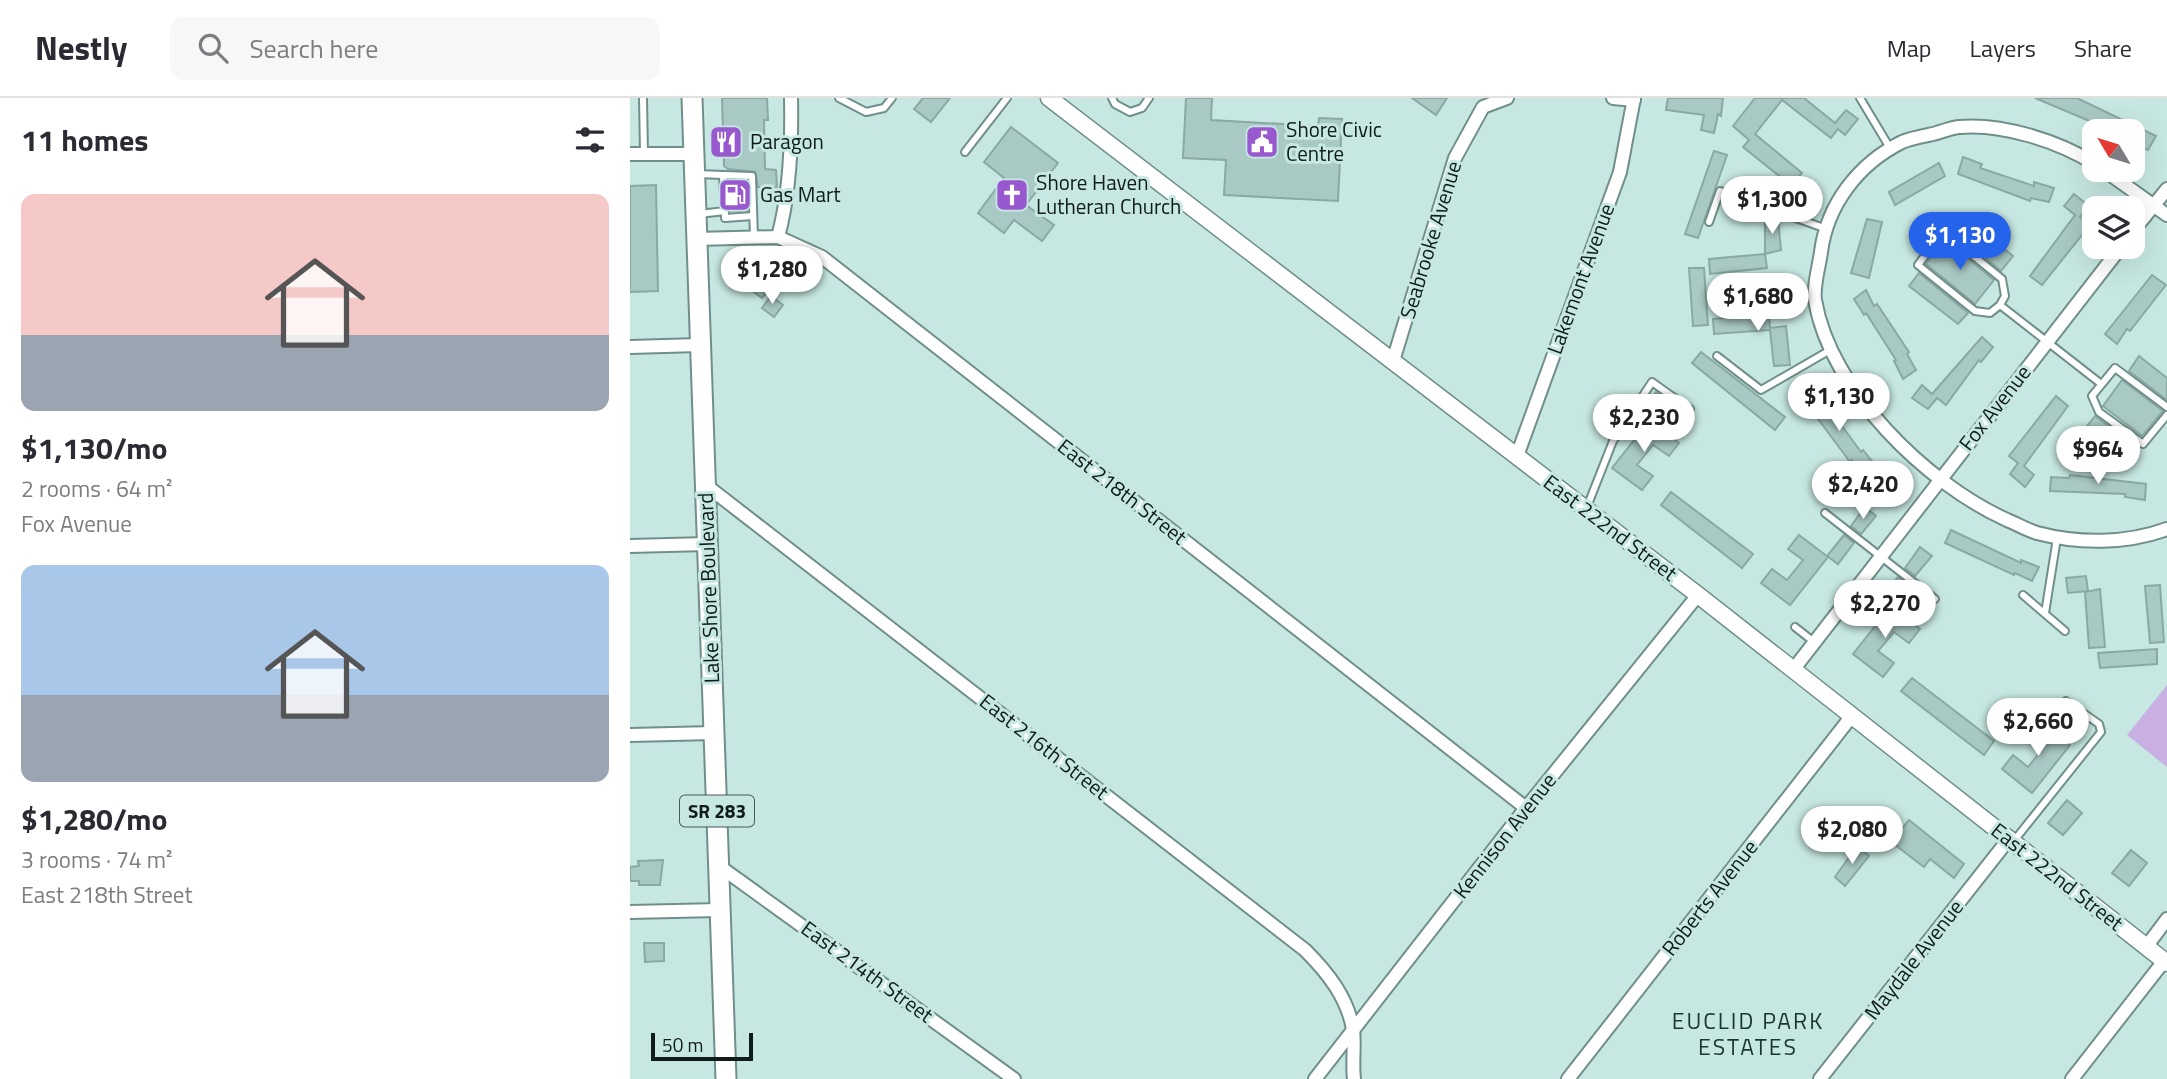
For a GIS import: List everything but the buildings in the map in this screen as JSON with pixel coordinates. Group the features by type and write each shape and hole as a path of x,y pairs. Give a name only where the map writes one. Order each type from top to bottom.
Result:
{"main road":[{"name":"Lake Shore Boulevard","path":"692,98 726,1079"}],"street":[{"path":"778,237 784,213 792,134 791,98"},
{"name":"East 222nd Street","path":"1049,98 1698,595 2165,962"},
{"name":"Seabrooke Avenue","path":"1394,361 1455,158 1483,107 1507,98"},
{"path":"1614,98 1634,99"},
{"name":"Lakemont Avenue","path":"1517,456 1620,172 1634,99"},
{"path":"2082,156 2072,150 2012,131 1959,127 1903,142 1866,167 1842,193 1824,228 1815,298 1832,349 1863,404 1940,480 1979,507 2035,533 2084,540 2141,538 2167,529"},
{"path":"630,154 694,154"},
{"path":"2121,182 2167,215"},
{"path":"2145,217 2167,189"},
{"name":"East 218th Street","path":"695,239 778,237 822,257 1526,808"},
{"name":"Fox Avenue","path":"1793,670 2112,259"},
{"path":"630,347 699,345"},
{"name":"East 216th Street","path":"707,486 1306,950 1325,969 1341,993 1353,1030 1354,1079"},
{"path":"630,546 707,544"},
{"name":"Kennison Avenue","path":"1315,1079 1526,808 1698,595"},
{"name":"Roberts Avenue","path":"1568,1079 1851,717"},
{"path":"630,735 714,733"},
{"name":"Maydale Avenue","path":"1819,1079 2010,842"},
{"name":"East 214th Street","path":"719,866 1014,1079"},
{"path":"630,912 719,909"},
{"path":"2146,947 2167,919"},
{"path":"2072,1079 2165,962"}],"lane":[{"path":"643,98 644,154"},
{"path":"844,99 866,113 884,108 892,98"},
{"path":"965,152 1007,98"},
{"path":"1112,98 1115,104 1130,112 1142,108 1149,98"},
{"path":"1860,98 1891,150"},
{"path":"694,174 752,176 750,196 754,238"},
{"path":"723,174 725,218 753,216"},
{"path":"1709,222 1720,191 1824,228"},
{"path":"695,214 725,211"},
{"path":"1942,231 2002,279 2005,296 2000,304 1990,313 1975,311 1918,265 1942,231"},
{"path":"2000,304 2100,383"},
{"path":"1717,356 1761,390 1832,349"},
{"path":"2167,407 2115,368 2092,396 2099,412 2143,444 2167,415"},
{"path":"1586,509 1617,432 1652,382 1690,409"},
{"path":"1825,513 1935,598"},
{"path":"2045,613 2057,536"},
{"path":"2023,595 2065,631"},
{"path":"1795,627 1814,642"},
{"path":"2010,842 2101,732 2099,724 2066,701"}],"shaded area":[{"path":"2167,685 2167,767 2127,735"}],"place":[{"name":"Paragon","path":"726,142"},
{"name":"Shore Civic Centre","path":"1262,142"},
{"name":"Gas Mart","path":"735,195"},
{"name":"Shore Haven Lutheran Church","path":"1012,195"}],"district":[{"name":"EUCLID PARK ESTATES","path":"1748,1034"}]}
